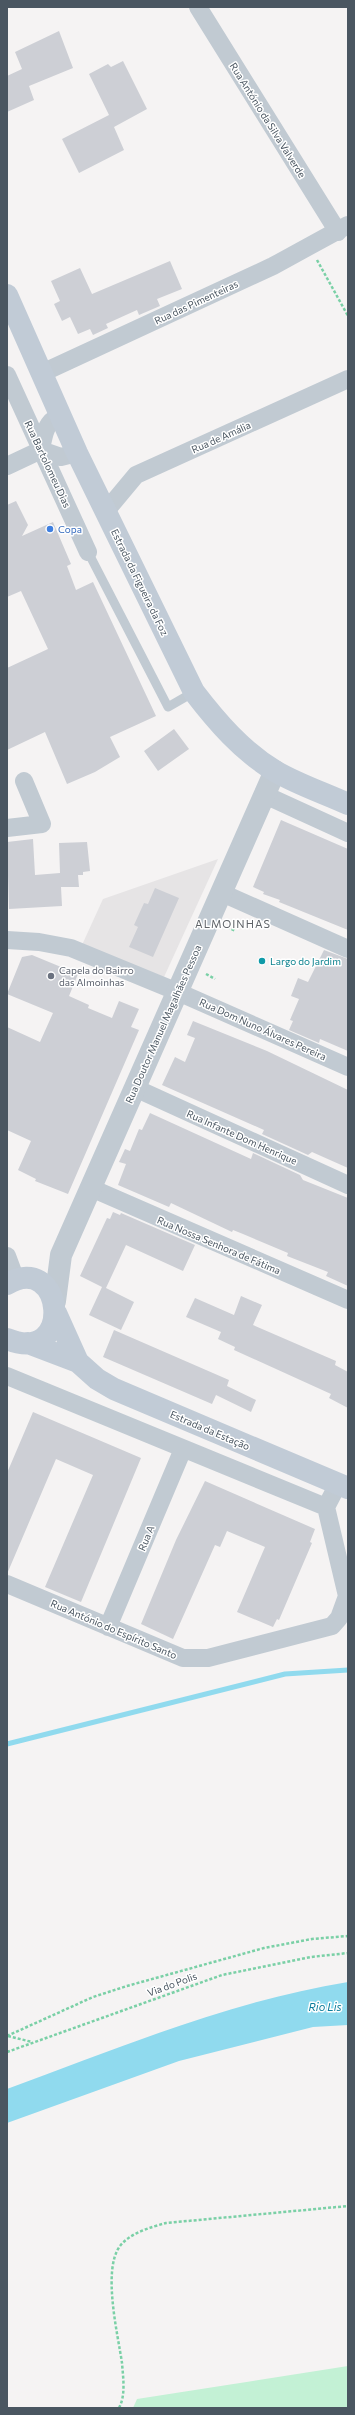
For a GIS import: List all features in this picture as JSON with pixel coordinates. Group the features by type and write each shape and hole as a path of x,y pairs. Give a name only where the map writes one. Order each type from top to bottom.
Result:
{"main road":[{"name":"Estrada da Figueira da Foz","path":"7,295 77,452 194,692 219,724 234,739 275,771 348,804"},
{"name":"Estrada da Estação","path":"18,1281 45,1287 78,1362"},
{"name":"Estrada da Estação","path":"12,1340 38,1340 48,1333 54,1324 55,1307"},
{"name":"Estrada da Estação","path":"12,1340 78,1362 97,1379 114,1389 343,1486"}],"street":[{"name":"Rua António da Silva Valverde","path":"198,7 343,229"},
{"name":"Rua das Pimenteiras","path":"42,373 273,266 343,229"},
{"name":"Rua Bartolomeu Dias","path":"7,375 88,552"},
{"name":"Rua de Amália","path":"106,511 136,476 348,379"},
{"path":"41,450 46,427 50,420 60,415"},
{"path":"7,466 41,450 61,457 77,452"},
{"name":"Rua Doutor Manuel Magalhães Pessoa","path":"55,1307 61,1255 275,771"},
{"path":"7,828 42,824 24,781"},
{"path":"265,796 348,833"},
{"path":"222,892 348,949"},
{"name":"Rua Dom Nuno Álvares Pereira","path":"7,940 39,942 71,948 178,992 348,1067"},
{"name":"Rua Infante Dom Henrique","path":"135,1088 348,1185"},
{"name":"Rua Nossa Senhora de Fátima","path":"91,1188 348,1300"},
{"name":"Rua Doutor Manuel Magalhães Pessoa","path":"18,1281 61,1255"},
{"path":"7,1256 18,1281"},
{"path":"8,1380 326,1507 343,1486"},
{"name":"Rua A","path":"108,1627 183,1449"},
{"name":"Rua António do Espírito Santo","path":"7,1584 183,1658 195,1660 332,1626 340,1618 347,1596 326,1507"}],"lane":[{"path":"88,552 168,707 194,692"}],"path":[{"path":"310,247 348,316"},
{"path":"226,926 236,931"},
{"path":"205,974 215,979"},
{"path":"7,2036 93,1997 127,1986 264,1948 312,1939 348,1936"},
{"name":"Via do Polis","path":"7,2052 222,1975 311,1957 348,1953"},
{"path":"7,2036 33,2042"},
{"path":"119,2408 124,2382 112,2287 112,2263 120,2246 146,2228 166,2223 348,2206"}],"shaded area":[{"path":"218,859 164,977 82,945 103,899"}],"green space":[{"path":"348,2366 348,2408 133,2408 137,2399"}],"water":[{"name":"Rio Lis","path":"348,1982 348,2025 313,2027 179,2061 7,2123 7,2089 133,2042 218,2013 304,1990"}],"building":[{"path":"59,31 73,68 29,86 34,100 7,112 7,76 22,69 15,52"},
{"path":"123,61 147,109 114,127 124,150 79,173 62,139 109,115 89,74 108,64 111,67"},
{"path":"170,261 182,289 157,299 160,306 139,315 137,310 106,324 108,328 93,335 90,329 78,334 70,317 62,321 54,304 60,301 51,281 80,268 92,294"},
{"path":"16,501 28,525 22,536 53,522 71,564 67,566 76,590 93,582 156,716 110,737 120,757 95,772 67,784 45,732 7,750 7,668 48,649 21,591 7,597 7,505"},
{"path":"174,729 189,749 158,771 144,751"},
{"path":"281,820 348,849 348,930 279,902 280,900 263,894 264,892 253,887"},
{"path":"33,839 35,875 60,873 59,843 87,842 90,871 83,872 83,875 78,875 79,887 61,887 62,906 9,909 7,842"},
{"path":"155,888 179,898 153,957 129,947 138,927 134,925 144,903 148,904"},
{"path":"324,950 348,959 348,1051 320,1039 319,1043 289,1030 293,1021 290,1020 299,999 291,996 298,978 308,982"},
{"path":"32,955 78,974 69,996 89,1005 88,1008 112,1018 119,1001 139,1009 131,1027 139,1030 68,1194 35,1181 36,1179 18,1170 31,1141 7,1130 7,1027 40,1042 53,1013 7,994 22,957"},
{"path":"193,1021 267,1051 348,1090 348,1168 312,1152 308,1155 262,1134 264,1130 162,1085 175,1057 185,1062 195,1038 187,1035"},
{"path":"150,1113 251,1159 253,1153 300,1175 303,1180 348,1198 348,1286 326,1276 328,1272 287,1256 288,1253 233,1230 232,1232 171,1203 169,1207 118,1185 126,1164 119,1162 125,1149 130,1151 139,1129 142,1130"},
{"path":"113,1212 120,1215 121,1213 195,1245 183,1271 126,1245 106,1288 134,1302 121,1330 89,1315 102,1287 80,1276 107,1218 110,1219"},
{"path":"241,1296 262,1305 253,1325 336,1361 335,1365 348,1372 348,1408 329,1398 331,1394 234,1350 235,1347 218,1339 221,1332 186,1317 195,1298 234,1315"},
{"path":"114,1330 229,1380 227,1386 256,1400 251,1412 216,1395 212,1404 103,1357"},
{"path":"33,1412 141,1458 81,1602 45,1587 93,1475 56,1459 7,1574 7,1473"},
{"path":"205,1481 315,1529 310,1542 312,1543 279,1620 277,1619 273,1627 237,1612 265,1547 227,1531 220,1547 215,1545 173,1639 141,1624 176,1540"}],"waterway":[{"path":"7,1744 285,1674 348,1670"}],"place":[{"name":"Copa","path":"50,529"},
{"name":"Largo do Jardim","path":"262,961"},
{"name":"Capela do Bairro das Almoinhas","path":"51,976"}],"district":[{"name":"ALMOINHAS","path":"233,923"}]}
